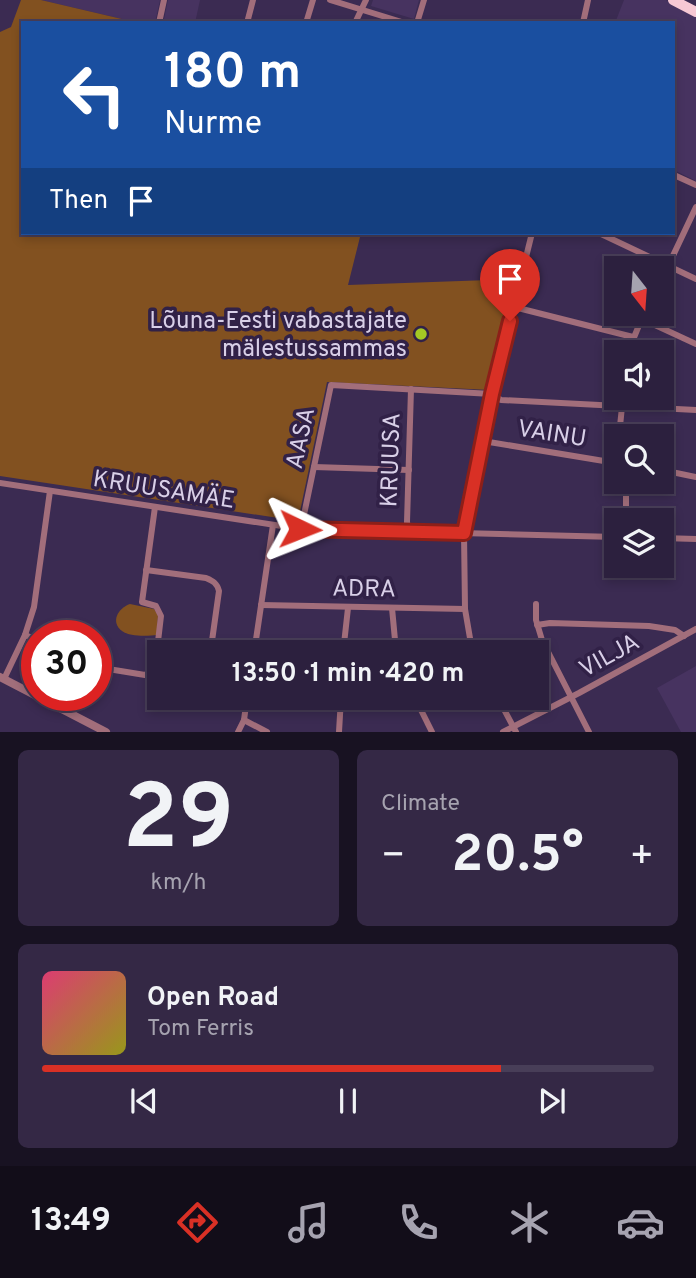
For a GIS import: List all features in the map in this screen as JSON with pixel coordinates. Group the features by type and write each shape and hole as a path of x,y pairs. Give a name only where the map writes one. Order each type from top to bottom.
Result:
{"highway":[{"path":"673,0 696,12"}],"street":[{"path":"159,21 164,0"},
{"path":"248,21 253,0"},
{"path":"307,21 313,0"},
{"path":"330,0 399,21"},
{"path":"356,21 366,0"},
{"path":"418,21 424,0"},
{"path":"583,21 588,0"},
{"path":"675,174 696,185"},
{"path":"673,256 696,207"},
{"path":"470,640 465,609 464,533 492,394 532,235"},
{"path":"603,235 647,256"},
{"path":"674,269 696,279"},
{"path":"514,307 634,337"},
{"path":"633,340 639,326"},
{"path":"662,326 696,344"},
{"name":"AASA","path":"300,529 331,385 492,394 501,400 604,405"},
{"name":"KRUUSA","path":"409,533 407,522 411,389"},
{"name":"AASA","path":"674,409 696,410"},
{"name":"VAINU","path":"483,441 604,461"},
{"path":"314,467 409,470"},
{"path":"674,472 696,477"},
{"name":"KRUUSAMÄE","path":"0,483 300,529 604,537"},
{"path":"30,620 50,491"},
{"path":"112,670 145,675 153,670 161,616 156,607 142,602 155,507"},
{"path":"256,640 273,525"},
{"path":"674,538 696,539"},
{"path":"146,570 206,578 217,584 219,591 212,640"},
{"path":"536,604 537,625 542,640 589,732"},
{"name":"ADRA","path":"261,605 465,609"},
{"path":"344,640 348,608"},
{"path":"392,608 396,640"},
{"path":"537,625 550,623 649,626 675,630 684,636"},
{"name":"VILJA","path":"503,732 514,729 696,629"},
{"path":"21,644 2,678 106,732"},
{"path":"238,732 245,710"},
{"path":"339,732 340,710"},
{"path":"421,710 432,732"},
{"path":"504,710 514,729"},
{"path":"244,720 267,732"}],"shaded area":[{"path":"21,0 41,0 130,21 21,21 21,235 360,235 348,285 517,279 490,390 327,382 298,521 0,476 0,32 11,27"},
{"path":"41,0 160,0 155,21 130,21"},
{"path":"168,0 200,0 195,21 164,19"},
{"path":"373,0 419,0 414,19 371,6"},
{"path":"624,0 666,0 696,16 696,181 675,170 675,21 616,21"},
{"path":"130,604 154,609 158,615 157,635 130,634 118,627 117,616"},
{"path":"696,666 696,732 681,732 657,688"}],"place":[{"name":"Lõuna-Eesti vabastajate mälestussammas","path":"421,334"}],"route":[{"path":"300,529 464,533 492,394 510,321"}]}
